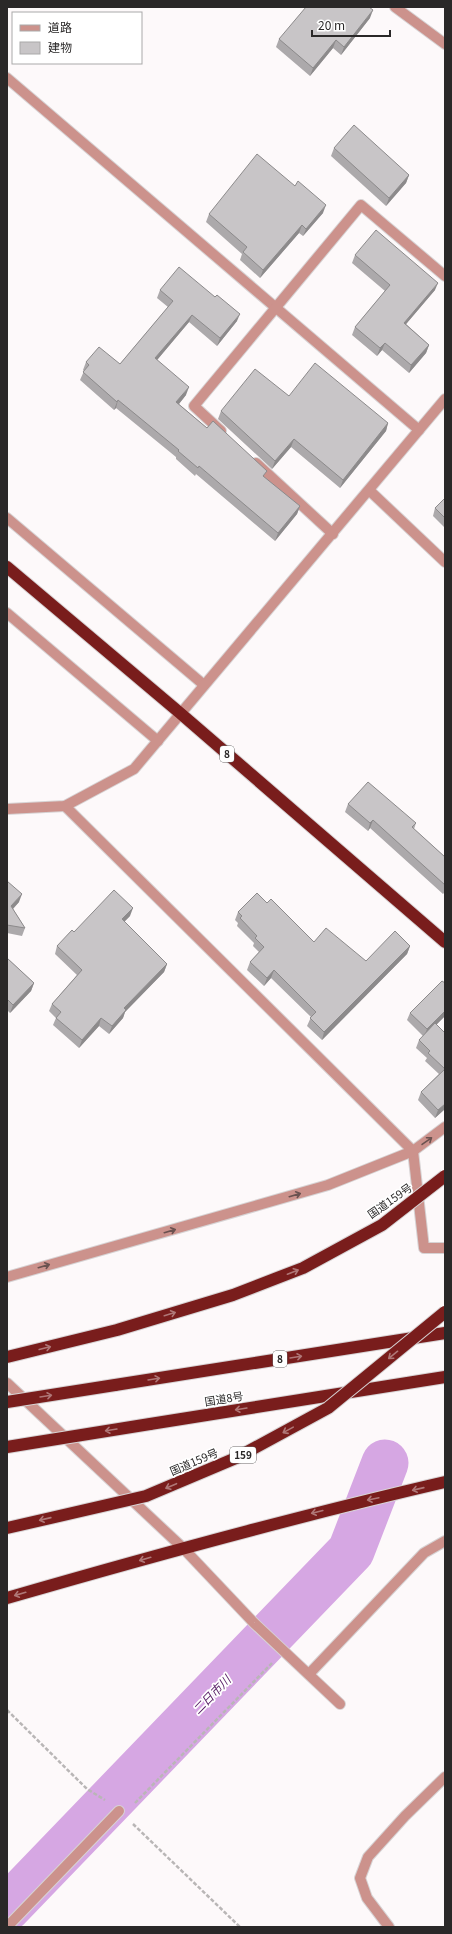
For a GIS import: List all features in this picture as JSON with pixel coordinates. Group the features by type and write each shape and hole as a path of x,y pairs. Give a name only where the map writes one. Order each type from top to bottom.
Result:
{"highway":[{"name":"8","path":"7,568 180,713 445,942"},
{"name":"国道159号","path":"7,1357 117,1330 218,1300 303,1268 382,1224 445,1176"},
{"name":"国道159号","path":"7,1528 146,1496 236,1458 328,1408 445,1312"},
{"name":"8","path":"7,1402 445,1334"},
{"name":"国道8号","path":"7,1447 445,1377"},
{"path":"7,1598 182,1548 355,1503 445,1482"}],"street":[{"path":"395,7 445,44"},
{"path":"7,78 419,430"},
{"path":"229,438 194,406 362,205 445,276"},
{"path":"7,809 65,806 134,769 370,491 445,399"},
{"path":"246,454 333,534"},
{"path":"370,491 445,562"},
{"path":"7,518 204,685"},
{"path":"7,613 158,741"},
{"path":"65,806 413,1151 424,1248 445,1248"},
{"path":"7,1277 328,1186 413,1151 445,1127"},
{"path":"7,1383 182,1548 254,1623 340,1704"},
{"path":"309,1674 424,1553 445,1541"},
{"path":"389,1927 367,1898 360,1878 368,1857 405,1816 445,1777"},
{"path":"7,1927 119,1811"}],"path":[{"path":"240,1927 119,1811 132,1806 284,1651"},
{"path":"7,1710 87,1789 102,1797"}],"building":[{"path":"306,7 369,7 373,10 344,47 336,40 313,68 279,39"},
{"path":"354,125 409,175 389,198 334,148"},
{"path":"257,154 295,186 298,181 326,205 306,229 302,225 263,270 243,252 247,247 209,214"},
{"path":"376,230 438,283 404,323 429,345 411,365 385,343 380,348 355,327 390,285 355,255"},
{"path":"179,267 215,297 217,295 240,314 220,338 192,315 155,358 189,387 176,402 207,428 213,421 267,471 263,476 300,506 278,533 118,400 117,402 83,372 89,365 86,362 99,347 120,364 173,301 160,290"},
{"path":"315,363 388,423 343,480 294,439 275,461 221,411 255,369 289,396"},
{"path":"445,498 445,518 435,508"},
{"path":"368,782 416,823 412,827 445,857 445,885 373,820 370,823 348,804"},
{"path":"7,881 22,894 11,906 25,928 7,925"},
{"path":"114,890 133,908 122,919 167,964 124,1008 126,1010 112,1026 101,1018 82,1040 56,1018 61,1012 52,1004 82,970 57,946 72,930 74,932"},
{"path":"257,893 267,903 271,899 314,942 326,928 366,961 395,931 410,946 324,1032 310,1018 316,1012 274,970 267,978 250,962 264,947 255,938 257,936 240,918 242,916 238,912"},
{"path":"7,958 34,983 13,1005 7,999"},
{"path":"442,981 445,983 445,1011 427,1029 410,1013"},
{"path":"435,1023 445,1033 445,1069 428,1053 430,1051 419,1040"},
{"path":"445,1069 445,1104 438,1110 421,1092"}],"waterway":[{"name":"二日市川","path":"7,1908 351,1551 385,1463"}]}
